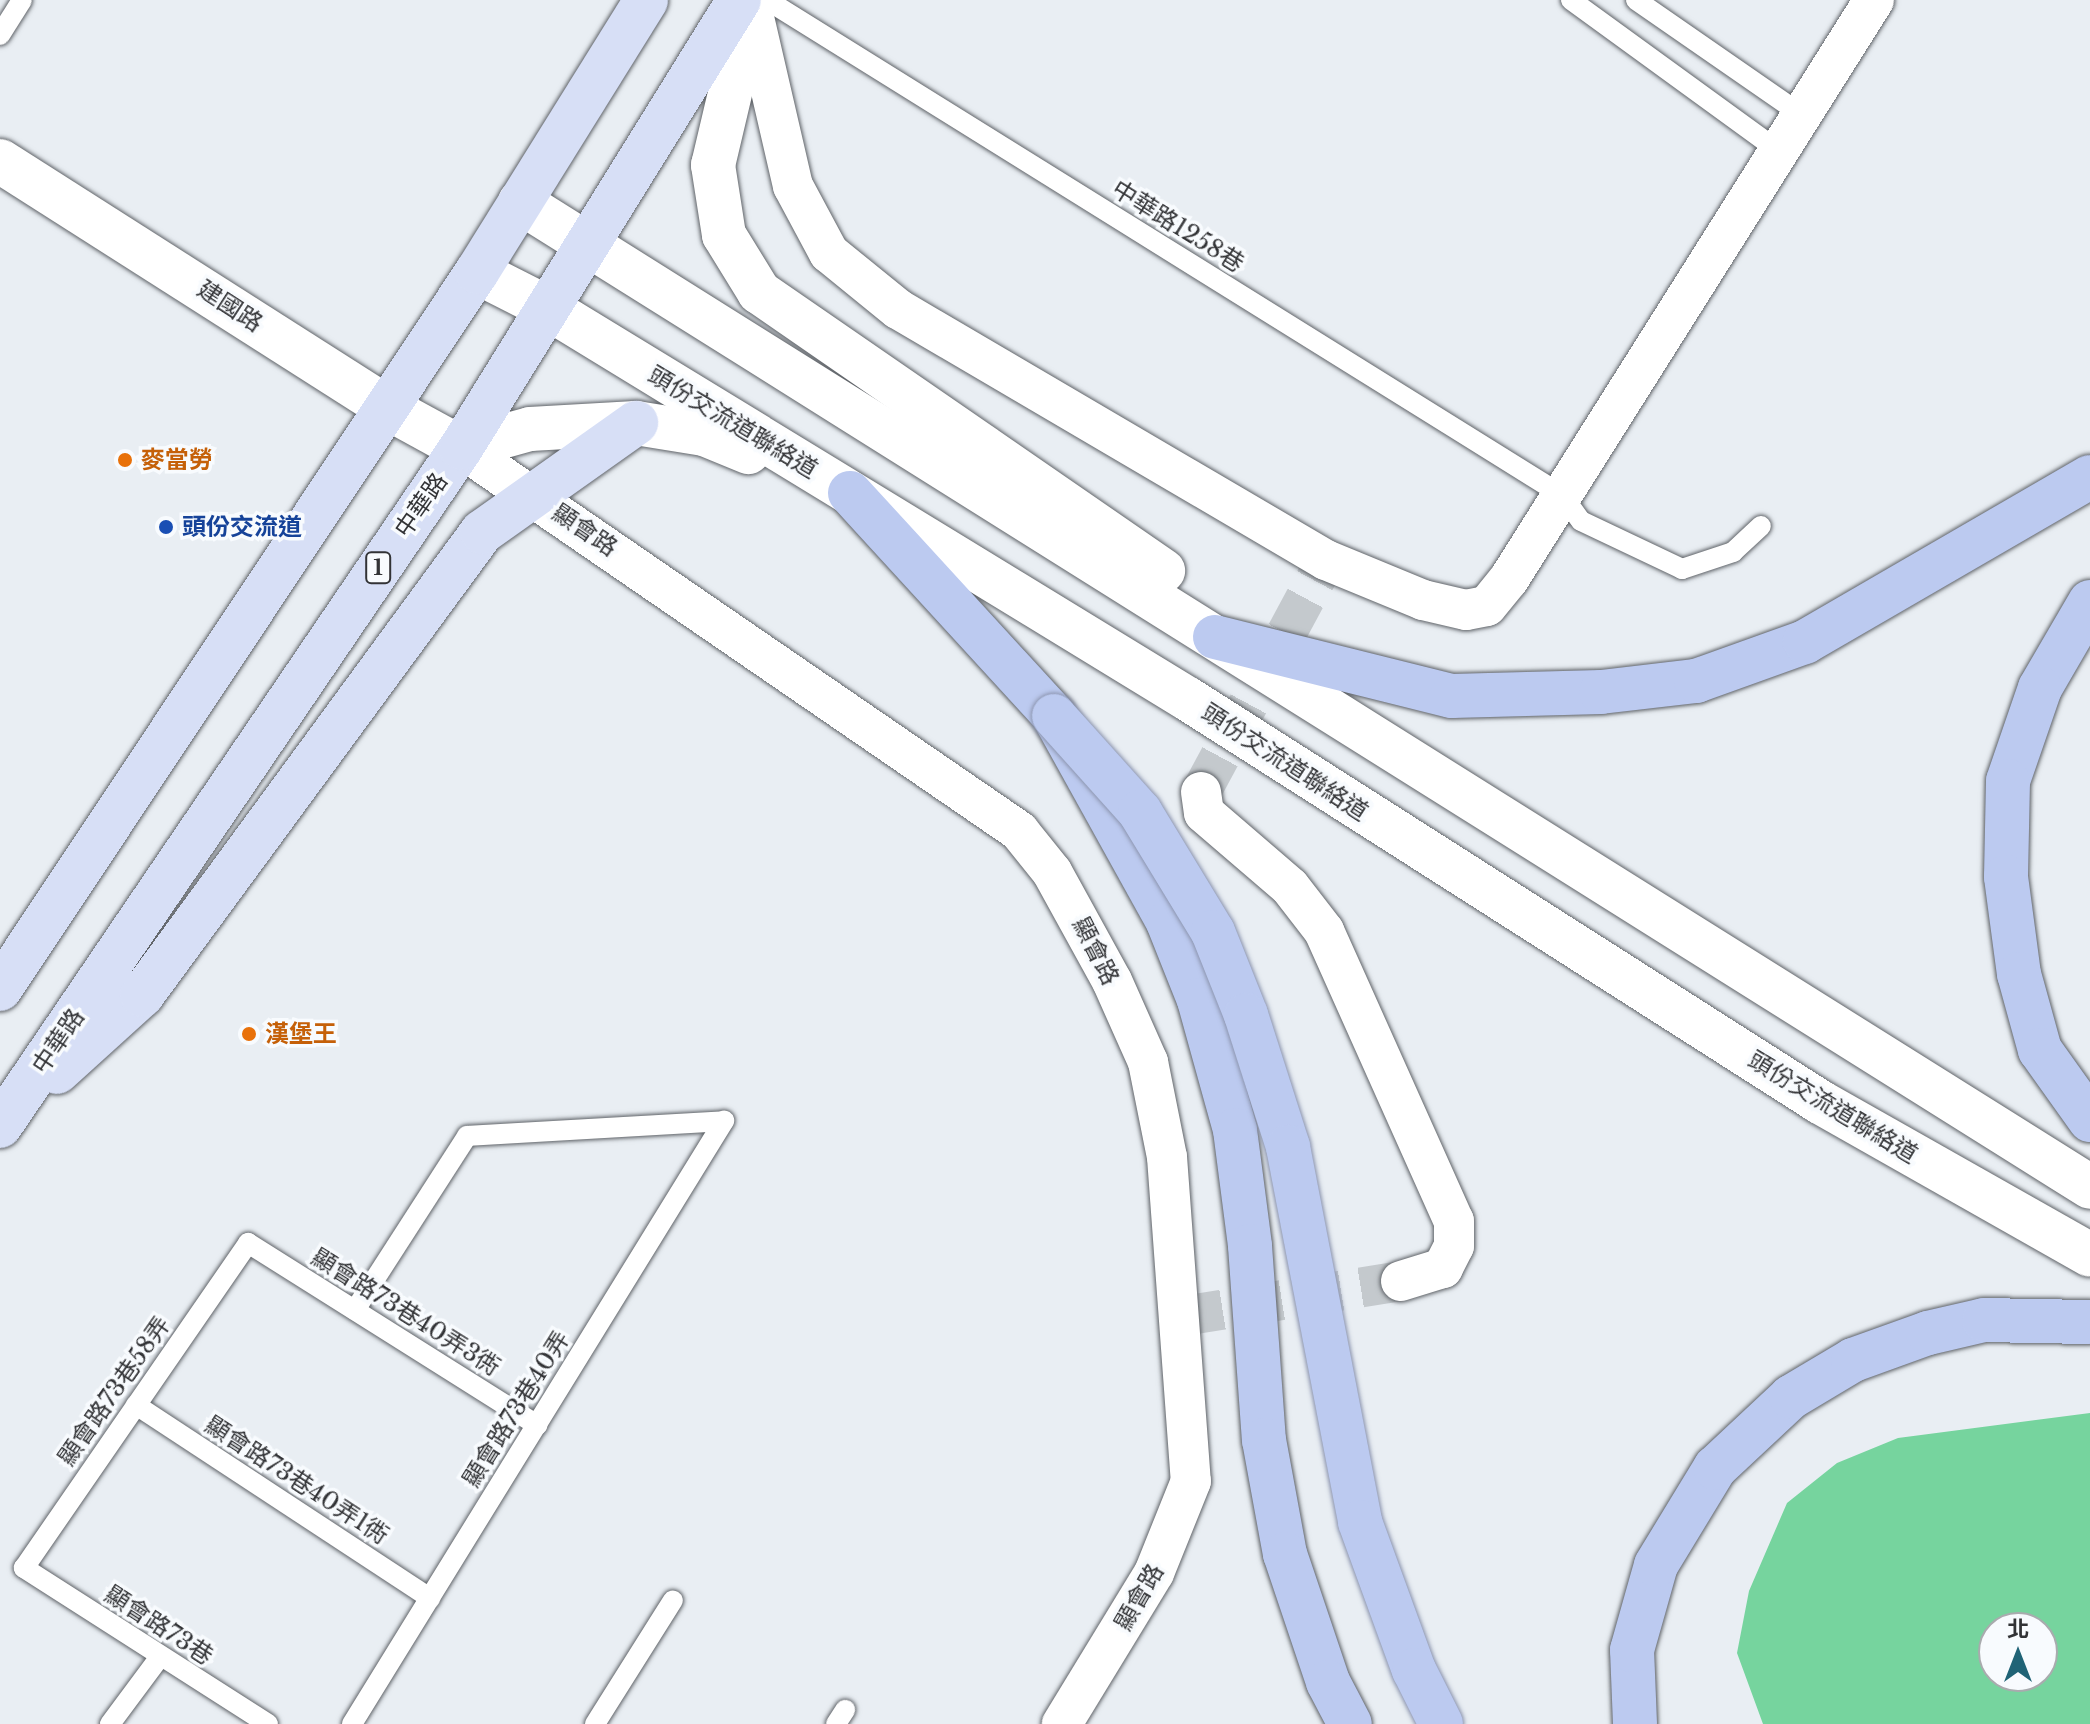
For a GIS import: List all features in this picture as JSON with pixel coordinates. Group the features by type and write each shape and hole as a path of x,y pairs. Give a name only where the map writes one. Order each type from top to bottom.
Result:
{"highway":[{"path":"1215,637 1452,696 1601,692 1696,681 1805,642 2090,477"},
{"path":"850,493 1140,812 1213,932 1246,1015 1288,1147 1360,1522 1414,1670 1441,1724"},
{"path":"2090,602 2040,688 2008,781 2006,877 2019,974 2040,1050 2090,1120"},
{"path":"1054,716 1168,922 1218,1062 1243,1188 1272,1493 1303,1613 1350,1724"},
{"path":"1635,1724 1632,1650 1656,1565 1715,1468 1791,1397 1853,1360 1928,1333 1984,1320 2090,1322"}],"main road":[{"path":"0,989 477,272 646,0"},
{"path":"745,0 736,68 713,165 724,235 759,292 1193,592 1215,637"},
{"name":"中華路","path":"3,1122 461,448 546,307 590,246 745,0"},
{"name":"建國路","path":"0,161 386,407 461,448"},
{"path":"520,202 2090,1187"},
{"name":"頭份交流道聯絡道","path":"477,272 546,307 1188,699 1820,1102 2090,1255"},
{"path":"461,448 530,429 636,423 704,434 850,493"},
{"name":"中華路","path":"3,1122 142,995 482,532 636,423"}],"street":[{"path":"745,0 793,186 829,253 898,309 1326,560 1436,604 1466,610 1487,606 1562,495 1874,0"},
{"name":"顯會路","path":"461,448 1019,831 1084,924 1148,1062 1167,1157 1191,1481 1154,1573 1062,1724"},
{"path":"1201,792 1204,813 1290,887 1324,931 1454,1221 1454,1246 1443,1268 1401,1281"}],"lane":[{"path":"0,35 22,0"},
{"name":"中華路1258巷","path":"767,0 1562,495 1581,521 1682,569 1733,552 1761,526"},
{"path":"1571,0 1779,151"},
{"path":"1636,0 1802,115"},
{"name":"顯會路73巷40弄","path":"352,1724 724,1121 467,1136 355,1310"},
{"name":"顯會路73巷40弄3衖","path":"248,1243 537,1425"},
{"name":"顯會路73巷58弄","path":"24,1568 248,1243"},
{"name":"顯會路73巷40弄1衖","path":"136,1405 430,1598"},
{"name":"顯會路73巷","path":"24,1568 159,1658 268,1724"},
{"path":"595,1724 673,1600"},
{"path":"110,1724 159,1658"}],"green space":[{"path":"2090,1413 2090,1724 1763,1724 1737,1653 1749,1591 1787,1503 1837,1463 1898,1438"}],"tunnel":[{"path":"1201,792 1326,560"},
{"path":"1183,1316 1401,1281"}],"place":[{"name":"麥當勞","path":"125,460"},
{"name":"頭份交流道","path":"166,527"},
{"name":"漢堡王","path":"249,1034"}]}
